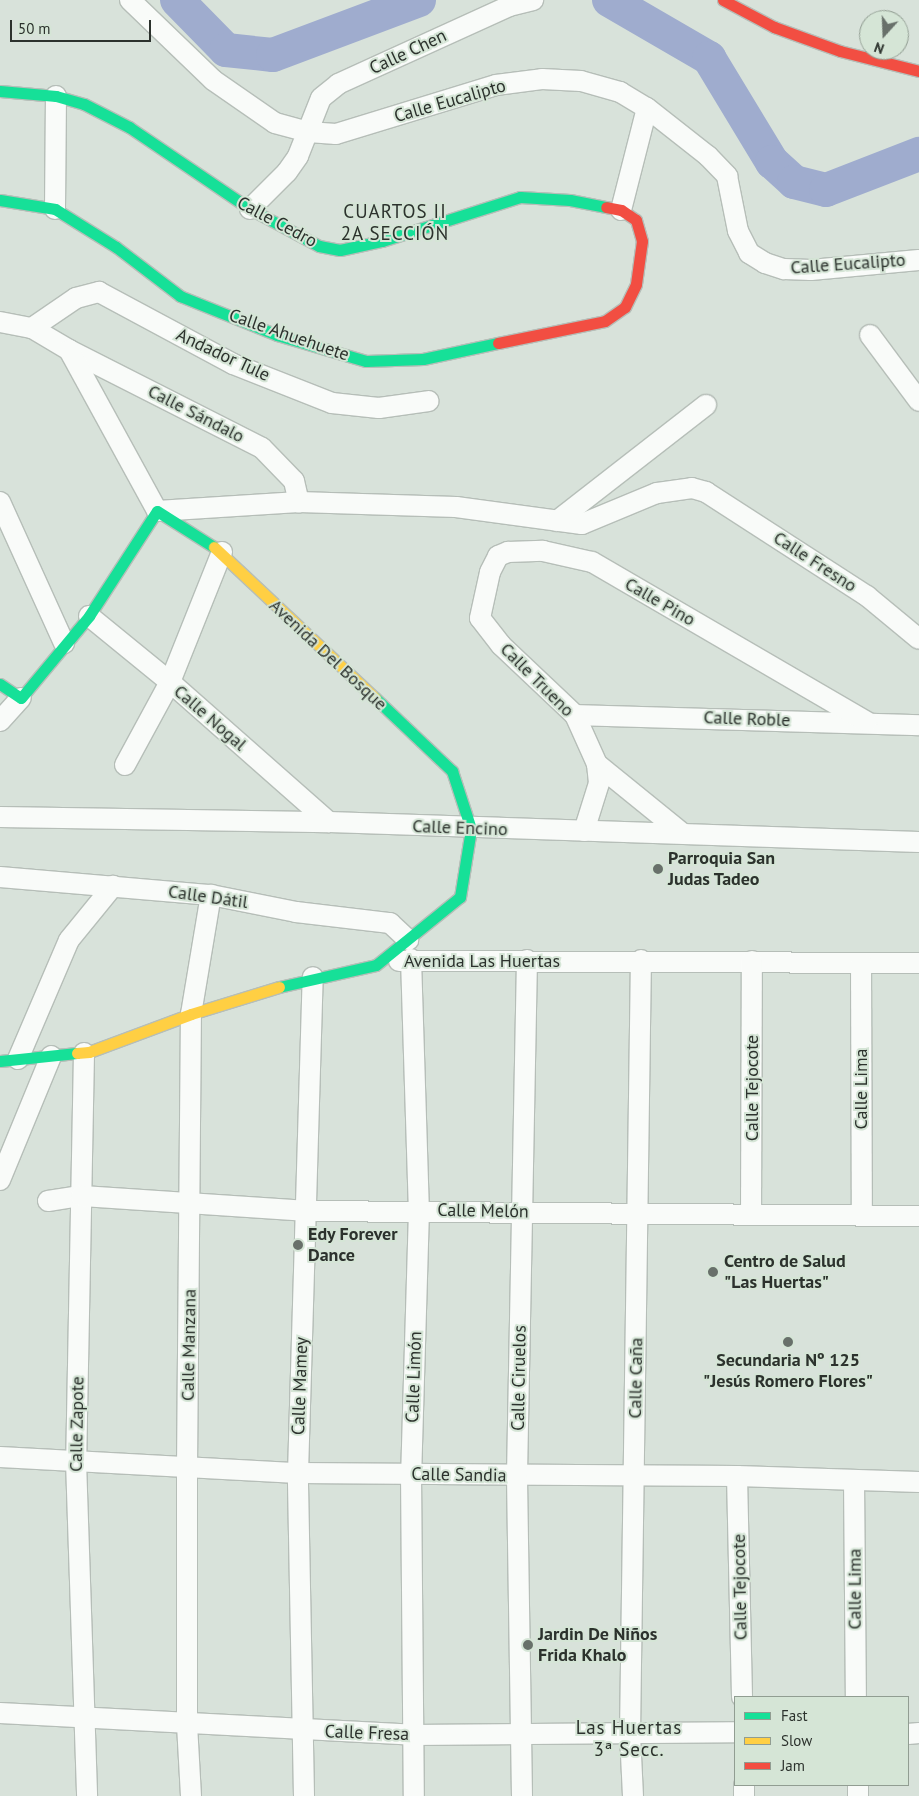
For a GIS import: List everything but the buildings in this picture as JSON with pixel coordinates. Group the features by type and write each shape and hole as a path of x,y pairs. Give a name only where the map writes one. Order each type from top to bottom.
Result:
{"street":[{"name":"Calle Eucalipto","path":"130,0 214,80 275,123 308,132 336,134 496,85 542,79 581,81 620,92 647,108 708,156 727,176 738,231 749,253 765,263 784,269 811,270 919,260"},
{"name":"Calle Chen","path":"250,209 287,172 308,132 322,98 338,84 509,6 533,0"},
{"path":"723,0 774,27 840,51 919,71"},
{"name":"Calle Cedro","path":"0,92 56,96 84,104 129,127 250,209 319,246 340,250 382,241 520,197 570,200 620,210"},
{"path":"55,209 56,96"},
{"path":"620,210 647,108"},
{"name":"Calle Ahuehuete","path":"0,200 55,209 116,247 180,296 277,335 366,361 422,359 604,321 625,307 636,284 642,242 636,220 620,210"},
{"name":"Andador Tule","path":"32,328 76,298 98,292 233,364 332,403 379,408 429,401"},
{"path":"0,322 32,328"},
{"name":"Calle Sándalo","path":"32,328 69,350 262,448 294,482 299,502"},
{"path":"870,335 919,401"},
{"name":"Avenida Del Bosque","path":"69,350 157,511 222,552 452,771 471,829 460,897 409,949"},
{"path":"0,721 89,616 157,511 299,502 456,506 557,521 706,405"},
{"name":"Calle Fresno","path":"557,521 582,524 657,493 692,488 706,492 867,596 919,639"},
{"path":"0,502 64,644"},
{"name":"Calle Pino","path":"480,618 490,572 498,556 508,552 543,550 592,562 867,722"},
{"path":"125,765 170,682 222,552"},
{"name":"Calle Nogal","path":"89,616 170,682 330,822"},
{"name":"Calle Trueno","path":"480,618 501,645 575,714 597,764 598,783 584,831"},
{"path":"0,684 20,698"},
{"name":"Calle Roble","path":"575,714 919,725"},
{"path":"597,764 682,833"},
{"name":"Calle Encino","path":"0,817 330,822 471,829 682,833 919,842"},
{"name":"Calle Dátil","path":"0,877 211,895 296,912 390,923 409,949"},
{"path":"9,1060 69,940 113,886"},
{"name":"Calle Manzana","path":"191,1796 187,1725 187,1467 191,1203 191,1014 211,895"},
{"name":"Avenida Las Huertas","path":"9,1060 84,1053 191,1014 313,977 376,965 409,949 527,960 919,963"},
{"name":"Calle Limón","path":"409,949 419,1210 411,1474 414,1796"},
{"name":"Calle Ciruelos","path":"522,1796 517,1476 527,960"},
{"name":"Calle Caña","path":"632,1796 630,1734 639,1213 641,960"},
{"name":"Calle Tejocote","path":"751,1214 752,961"},
{"name":"Calle Lima","path":"861,963 862,1214"},
{"name":"Calle Mamey","path":"304,1796 298,1473 313,977"},
{"name":"Calle Zapote","path":"84,1053 76,1461 87,1796"},
{"path":"0,1180 51,1056"},
{"name":"Calle Melón","path":"48,1201 81,1196 306,1211 419,1210 919,1216"},
{"name":"Calle Sandia","path":"0,1457 298,1473 517,1476 737,1476 919,1482"},
{"name":"Calle Tejocote","path":"737,1476 742,1696"},
{"name":"Calle Lima","path":"854,1480 856,1696"},
{"name":"Calle Fresa","path":"0,1713 187,1725 413,1735 520,1736 734,1732"}],"waterway":[{"path":"177,0 226,50 273,55 419,0"},
{"path":"609,0 709,58 772,162 794,182 826,190 919,154"}],"traffic: fast":[{"path":"0,91 56,96 84,104 129,127 250,209 319,246 340,250 382,241 520,197 570,200 606,207"},
{"path":"0,200 55,209 116,247 180,296 277,335 366,361 423,359 498,343"},
{"path":"0,684 21,698 89,616 157,511 214,547"},
{"path":"279,987 376,965 460,897 471,829 452,771 375,698"},
{"path":"0,1061 77,1053"}],"traffic: slow":[{"path":"214,547 375,698"},
{"path":"77,1053 89,1052 191,1014 279,987"}],"traffic: jam":[{"path":"723,0 774,27 840,51 919,71"},
{"path":"498,343 605,321 625,307 636,284 642,241 636,220 621,210 606,207"}],"place":[{"name":"Parroquia San Judas Tadeo","path":"658,869"},
{"name":"Edy Forever Dance","path":"298,1245"},
{"name":"Centro de Salud \"Las Huertas\"","path":"713,1272"},
{"name":"Secundaria Nº 125 \"Jesús Romero Flores\"","path":"788,1342"},
{"name":"Jardin De Niños Frida Khalo","path":"528,1645"}],"district":[{"name":"CUARTOS II 2A SECCIÓN","path":"395,223"},
{"name":"Las Huertas 3ª Secc.","path":"629,1739"}]}
